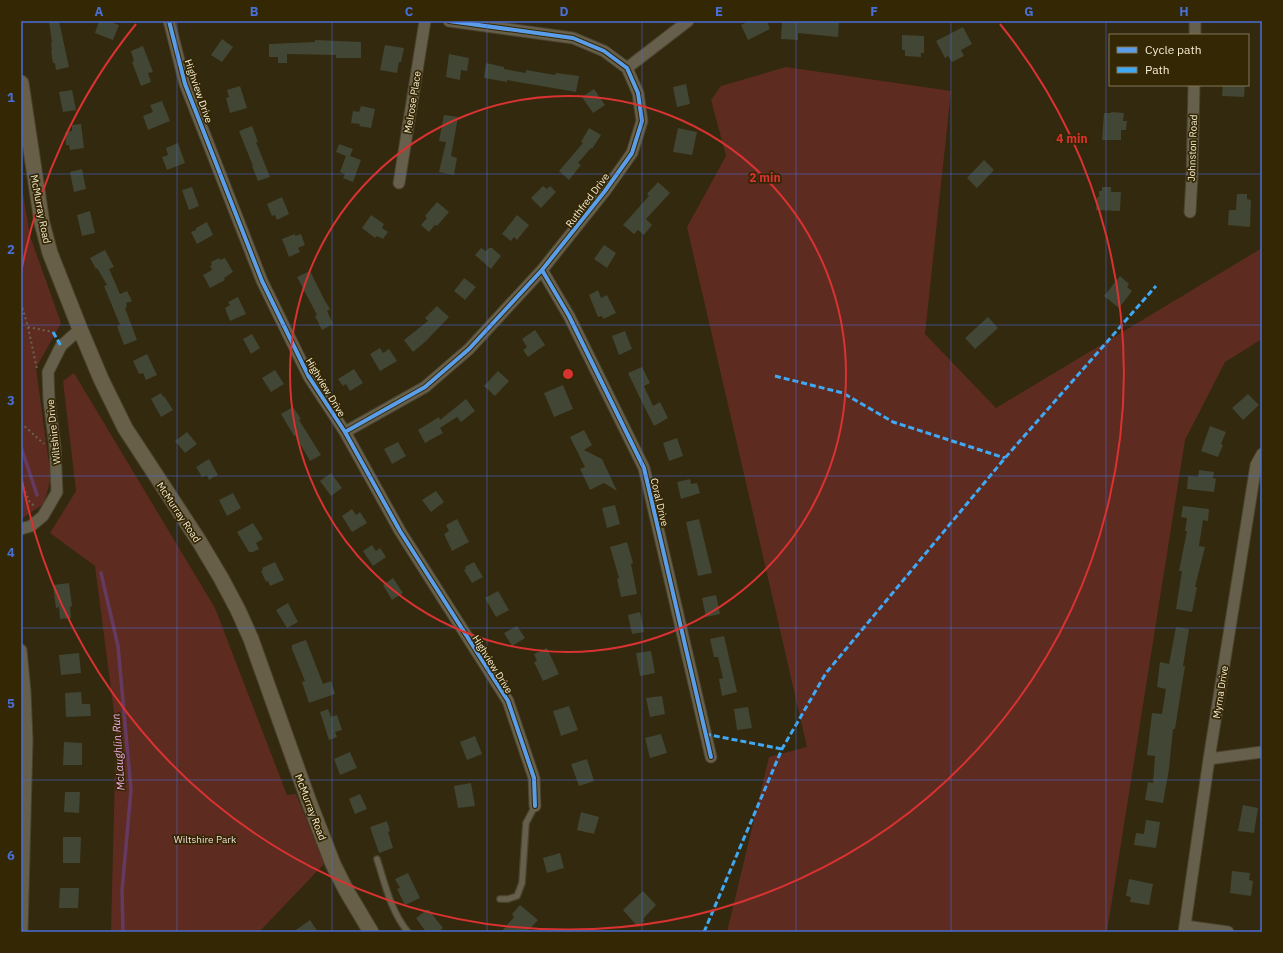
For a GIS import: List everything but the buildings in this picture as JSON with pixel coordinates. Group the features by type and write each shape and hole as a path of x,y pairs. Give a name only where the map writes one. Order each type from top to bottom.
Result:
{"main road":[{"name":"McMurray Road","path":"21,83 42,223 50,252 80,329 101,379 125,428 199,541 238,610 251,639 309,802 333,864 346,890 371,932"}],"street":[{"name":"Highview Drive","path":"169,21 186,84 262,281 309,377 345,432 400,531 508,701 534,778 535,806"},
{"name":"Melrose Place","path":"399,183 425,21"},
{"name":"Ruthfred Drive","path":"345,432 425,387 469,349 542,270 605,191 632,153 642,121 638,93 627,68 604,51 573,38 449,21"},
{"path":"627,68 688,21"},
{"path":"1195,21 1195,34"},
{"name":"Johnston Road","path":"1190,212 1194,86"},
{"name":"Coral Drive","path":"542,270 569,316 644,468 711,757"},
{"name":"Wiltshire Drive","path":"21,530 31,526 43,516 58,492 56,447 49,400 48,372 61,346 80,329"},
{"name":"Myrna Drive","path":"1184,929 1209,759 1256,465 1262,454"},
{"path":"21,650 25,691 27,740 22,932"},
{"path":"1209,759 1262,752"},
{"path":"1184,929 1228,932"}],"lane":[{"path":"500,898 508,899 516,896 522,883 526,823 535,806"},
{"path":"377,859 391,902 401,924 408,932"}],"path":[{"path":"21,303 28,327 35,366 38,372 48,372"},
{"path":"28,327 53,332"},
{"path":"21,423 44,444 50,447 56,447"},
{"path":"21,482 30,503 41,509"}],"green space":[{"path":"786,67 951,91 925,334 996,408 1262,248 1262,339 1225,362 1185,440 1107,932 727,932 769,757 807,747 687,227 726,156 711,100 721,86"},
{"path":"21,181 30,236 61,323 36,368 51,478 44,504 21,519"},
{"name":"Wiltshire Park","path":"74,373 215,608 287,795 296,794 324,864 259,932 111,932 116,728 95,566 50,533 76,491 63,381"}],"waterway":[{"name":"McLaughlin Run","path":"21,447 37,495"},
{"name":"McLaughlin Run","path":"101,573 118,646 131,790 122,891 123,932"}],"marked path":[{"path":"704,932 782,749 826,673 1005,458 1156,286"},
{"path":"53,332 61,346"},
{"path":"775,376 843,393 893,422 1005,458"},
{"path":"705,734 782,749"}],"cycle path":[{"path":"169,21 185,84 262,281 309,377 345,432 400,531 508,701 534,778 535,806"},
{"path":"345,432 425,387 469,349 542,270 605,191 632,153 642,121 638,93 627,68 604,51 573,38 449,21"},
{"path":"542,270 569,316 644,468 711,757"}]}
